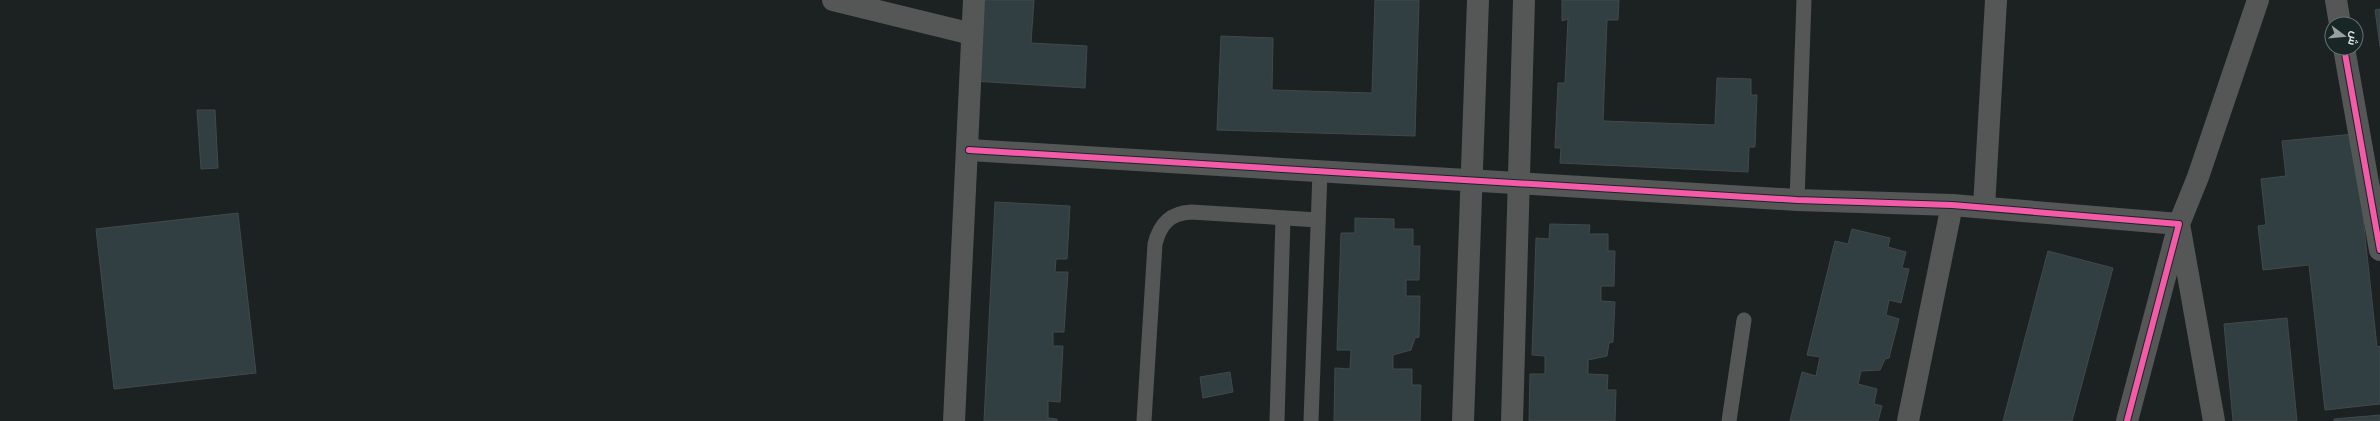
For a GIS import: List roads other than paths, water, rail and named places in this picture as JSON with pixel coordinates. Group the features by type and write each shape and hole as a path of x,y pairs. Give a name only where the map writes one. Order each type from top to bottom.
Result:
{"street":[{"path":"833,0 972,34"},
{"path":"954,421 969,150 974,0"},
{"path":"1463,421 1478,0"},
{"path":"1512,421 1517,183 1524,0"},
{"path":"1984,207 1996,0"},
{"path":"2127,421 2179,224 2198,176 2258,0"},
{"path":"2336,0 2339,16"},
{"path":"2345,56 2380,250"},
{"path":"969,150 1797,200 1952,205 2179,224"},
{"path":"1908,421 1952,205"},
{"path":"2179,224 2214,421"}],"lane":[{"path":"1797,200 1804,0"},
{"path":"1311,421 1320,172"},
{"path":"1144,421 1155,244 1163,224 1171,217 1180,213 1318,220"},
{"path":"1278,421 1283,218"},
{"path":"1729,421 1744,320"}]}
